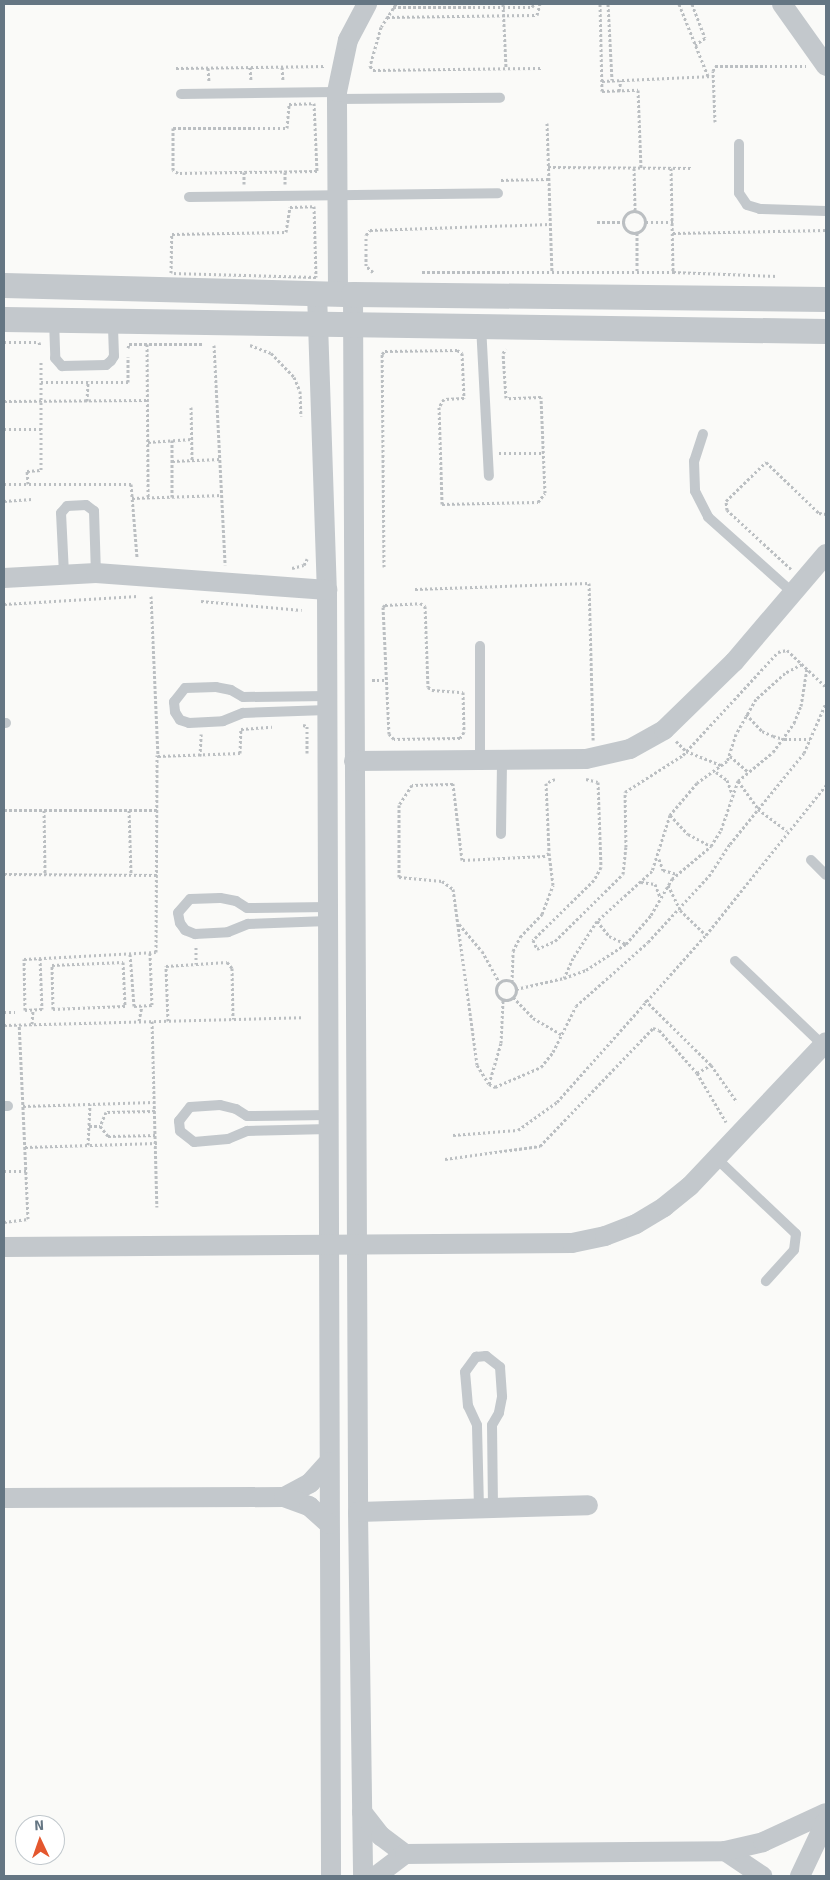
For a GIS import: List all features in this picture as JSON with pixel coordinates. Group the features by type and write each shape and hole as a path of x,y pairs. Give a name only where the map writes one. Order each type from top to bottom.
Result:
{"street":[{"path":"331,1876 327,590 318,321 336,293 339,195 337,96 341,66 348,40 367,4"},
{"path":"782,4 822,66"},
{"path":"4,285 336,293 826,299"},
{"path":"336,293 354,322 358,1512 363,1876"},
{"path":"759,298 759,330"},
{"path":"4,319 318,321 826,331"},
{"path":"354,761 502,761 594,758 630,749 664,730 734,662 826,554"},
{"path":"4,578 96,573 327,590"},
{"path":"4,1246 572,1243 605,1236 636,1224 664,1207 716,1158 825,1043"},
{"path":"284,1496 310,1483 329,1462"},
{"path":"4,1498 284,1496 309,1506 329,1524"},
{"path":"358,1512 588,1505"},
{"path":"331,1780 362,1780"},
{"path":"362,1812 381,1836 406,1854"},
{"path":"376,1876 406,1854 726,1850 763,1842 826,1813"},
{"path":"800,1876 826,1821"},
{"path":"726,1850 762,1876"}],"lane":[{"path":"181,94 500,98"},
{"path":"739,144 739,193 747,205 760,209 826,211"},
{"path":"189,196 498,193"},
{"path":"54,319 55,358 62,366 106,365 111,362 114,356 113,319"},
{"path":"481,324 489,476"},
{"path":"703,434 694,462 694,471 696,490 708,517 799,587"},
{"path":"64,574 61,512 67,506 86,504 94,511 96,573"},
{"path":"480,646 480,761"},
{"path":"223,687 242,698 327,703 243,713 224,721 189,723 175,712 177,694 185,688 223,687"},
{"path":"501,834 502,761"},
{"path":"810,860 826,875"},
{"path":"220,898 236,901 248,908 328,914 248,924 228,932 195,934 185,930 180,923 178,914 190,899 220,898"},
{"path":"735,961 825,1043"},
{"path":"220,1106 236,1108 247,1116 329,1122 248,1132 228,1140 194,1142 185,1138 178,1121 190,1107 220,1106"},
{"path":"716,1158 796,1234 794,1250 766,1281"},
{"path":"486,1356 500,1367 502,1398 499,1413 492,1425 486,1508 477,1425 468,1406 465,1372 476,1357 486,1356"}],"path":[{"path":"396,4 386,17 370,66 373,70 541,68"},
{"path":"392,7 532,7 534,4"},
{"path":"386,17 537,15 540,4"},
{"path":"600,4 602,91 638,90 641,168"},
{"path":"608,4 612,80"},
{"path":"679,4 708,76"},
{"path":"692,4 705,38 695,45"},
{"path":"503,6 506,68"},
{"path":"715,122 713,76 714,68 721,64 822,66"},
{"path":"176,68 341,66"},
{"path":"602,81 713,76"},
{"path":"619,91 621,80"},
{"path":"314,103 319,169 315,172 176,173 173,169 172,129 287,128 290,104 314,103"},
{"path":"546,124 552,271"},
{"path":"548,167 693,168"},
{"path":"634,168 635,210"},
{"path":"672,168 674,272"},
{"path":"314,206 318,273 314,277 173,275 170,272 171,234 286,232 290,207 314,206"},
{"path":"635,210 626,214 623,222 627,231 637,233"},
{"path":"635,210 643,214 646,222"},
{"path":"597,222 623,222"},
{"path":"646,222 673,222"},
{"path":"637,272 637,233 646,222"},
{"path":"380,272 370,272 366,266 366,235 370,230 550,224"},
{"path":"673,233 826,230"},
{"path":"418,272 674,272 789,276"},
{"path":"4,342 40,343 41,470 28,471 28,484"},
{"path":"41,382 128,382 128,344 223,345"},
{"path":"147,344 148,498"},
{"path":"214,344 226,568"},
{"path":"241,345 271,353 294,377 300,391 301,420"},
{"path":"384,567 383,352 457,350 462,353 464,398 444,400 439,407 440,498 444,504 538,502 545,493 541,397 506,397 503,350 513,349"},
{"path":"86,400 88,382"},
{"path":"4,401 147,400"},
{"path":"191,407 192,460"},
{"path":"4,429 42,429"},
{"path":"148,442 192,439"},
{"path":"172,440 172,497"},
{"path":"488,453 543,453"},
{"path":"172,461 220,459"},
{"path":"799,587 726,510 726,501 766,462 820,513 826,514"},
{"path":"4,484 130,483 134,555 145,558"},
{"path":"132,498 222,496"},
{"path":"4,501 32,500"},
{"path":"288,569 304,565 309,553"},
{"path":"216,567 234,568"},
{"path":"415,589 589,583 594,758"},
{"path":"40,958 42,1008 24,1009 23,960 40,958 150,953 157,951 157,755 150,596"},
{"path":"4,604 159,597"},
{"path":"196,600 302,610"},
{"path":"384,605 424,605 429,688 463,694 464,732 460,738 394,739 390,736 384,605"},
{"path":"577,779 598,780 601,867 594,880 533,940 537,949 555,941 623,874 626,847 624,792 657,774 686,751 779,651 787,650 826,686"},
{"path":"564,978 573,958 597,921 652,871 670,816 682,798 723,766 730,756 746,714 770,685 802,664"},
{"path":"516,988 564,978 593,966 626,944 651,914 668,885 677,874 711,846 721,830 738,781 784,739 801,706 807,668"},
{"path":"549,853 545,856 462,860 455,784 409,786 399,805 399,877 449,883 455,895 473,1047 477,1065 489,1084 501,1087 541,1067 562,1034 576,1006 680,910 709,876 758,810 804,753 826,704"},
{"path":"746,714 762,731 784,739 810,739"},
{"path":"200,756 202,722"},
{"path":"296,725 307,726 308,764"},
{"path":"157,755 161,758 240,753 241,729 278,726"},
{"path":"686,751 723,766"},
{"path":"730,756 748,771"},
{"path":"715,771 727,780 732,794"},
{"path":"516,988 512,982 513,951 520,937 542,914 553,885 549,853 546,783 548,780 558,779"},
{"path":"738,781 758,810 787,831"},
{"path":"453,1135 524,1128 563,1097 645,1000 706,935 787,831 826,785"},
{"path":"4,810 157,810"},
{"path":"44,810 45,875"},
{"path":"129,810 131,874"},
{"path":"670,816 688,834 711,846"},
{"path":"658,856 663,870 677,874"},
{"path":"4,874 157,874"},
{"path":"641,882 655,884 660,898"},
{"path":"668,885 680,910 706,935"},
{"path":"597,921 609,936 626,944"},
{"path":"458,924 482,951 499,982 496,995 503,1000"},
{"path":"130,954 133,1005 142,1006 152,1003 150,953"},
{"path":"86,956 87,963"},
{"path":"123,962 125,1006 54,1010 52,965 87,963 123,962"},
{"path":"168,1021 166,966 227,962 232,968 233,1019"},
{"path":"499,982 512,982"},
{"path":"513,997 516,988"},
{"path":"513,997 533,1018 562,1034"},
{"path":"503,1000 513,997"},
{"path":"489,1084 501,1043 503,1000"},
{"path":"645,1000 711,1065 736,1102"},
{"path":"139,1022 142,1006"},
{"path":"32,1024 33,1010"},
{"path":"4,1012 15,1012"},
{"path":"4,1025 302,1017"},
{"path":"152,1021 157,1143 157,1207"},
{"path":"4,1222 28,1219 19,1024"},
{"path":"445,1159 540,1146 650,1028 659,1030 697,1073 736,1137"},
{"path":"697,1073 711,1065"},
{"path":"23,1106 154,1102"},
{"path":"88,1145 90,1104"},
{"path":"100,1126 106,1112 155,1110"},
{"path":"89,1126 100,1126"},
{"path":"100,1126 108,1136 156,1134"},
{"path":"25,1147 157,1143"},
{"path":"4,1171 26,1171"}]}
